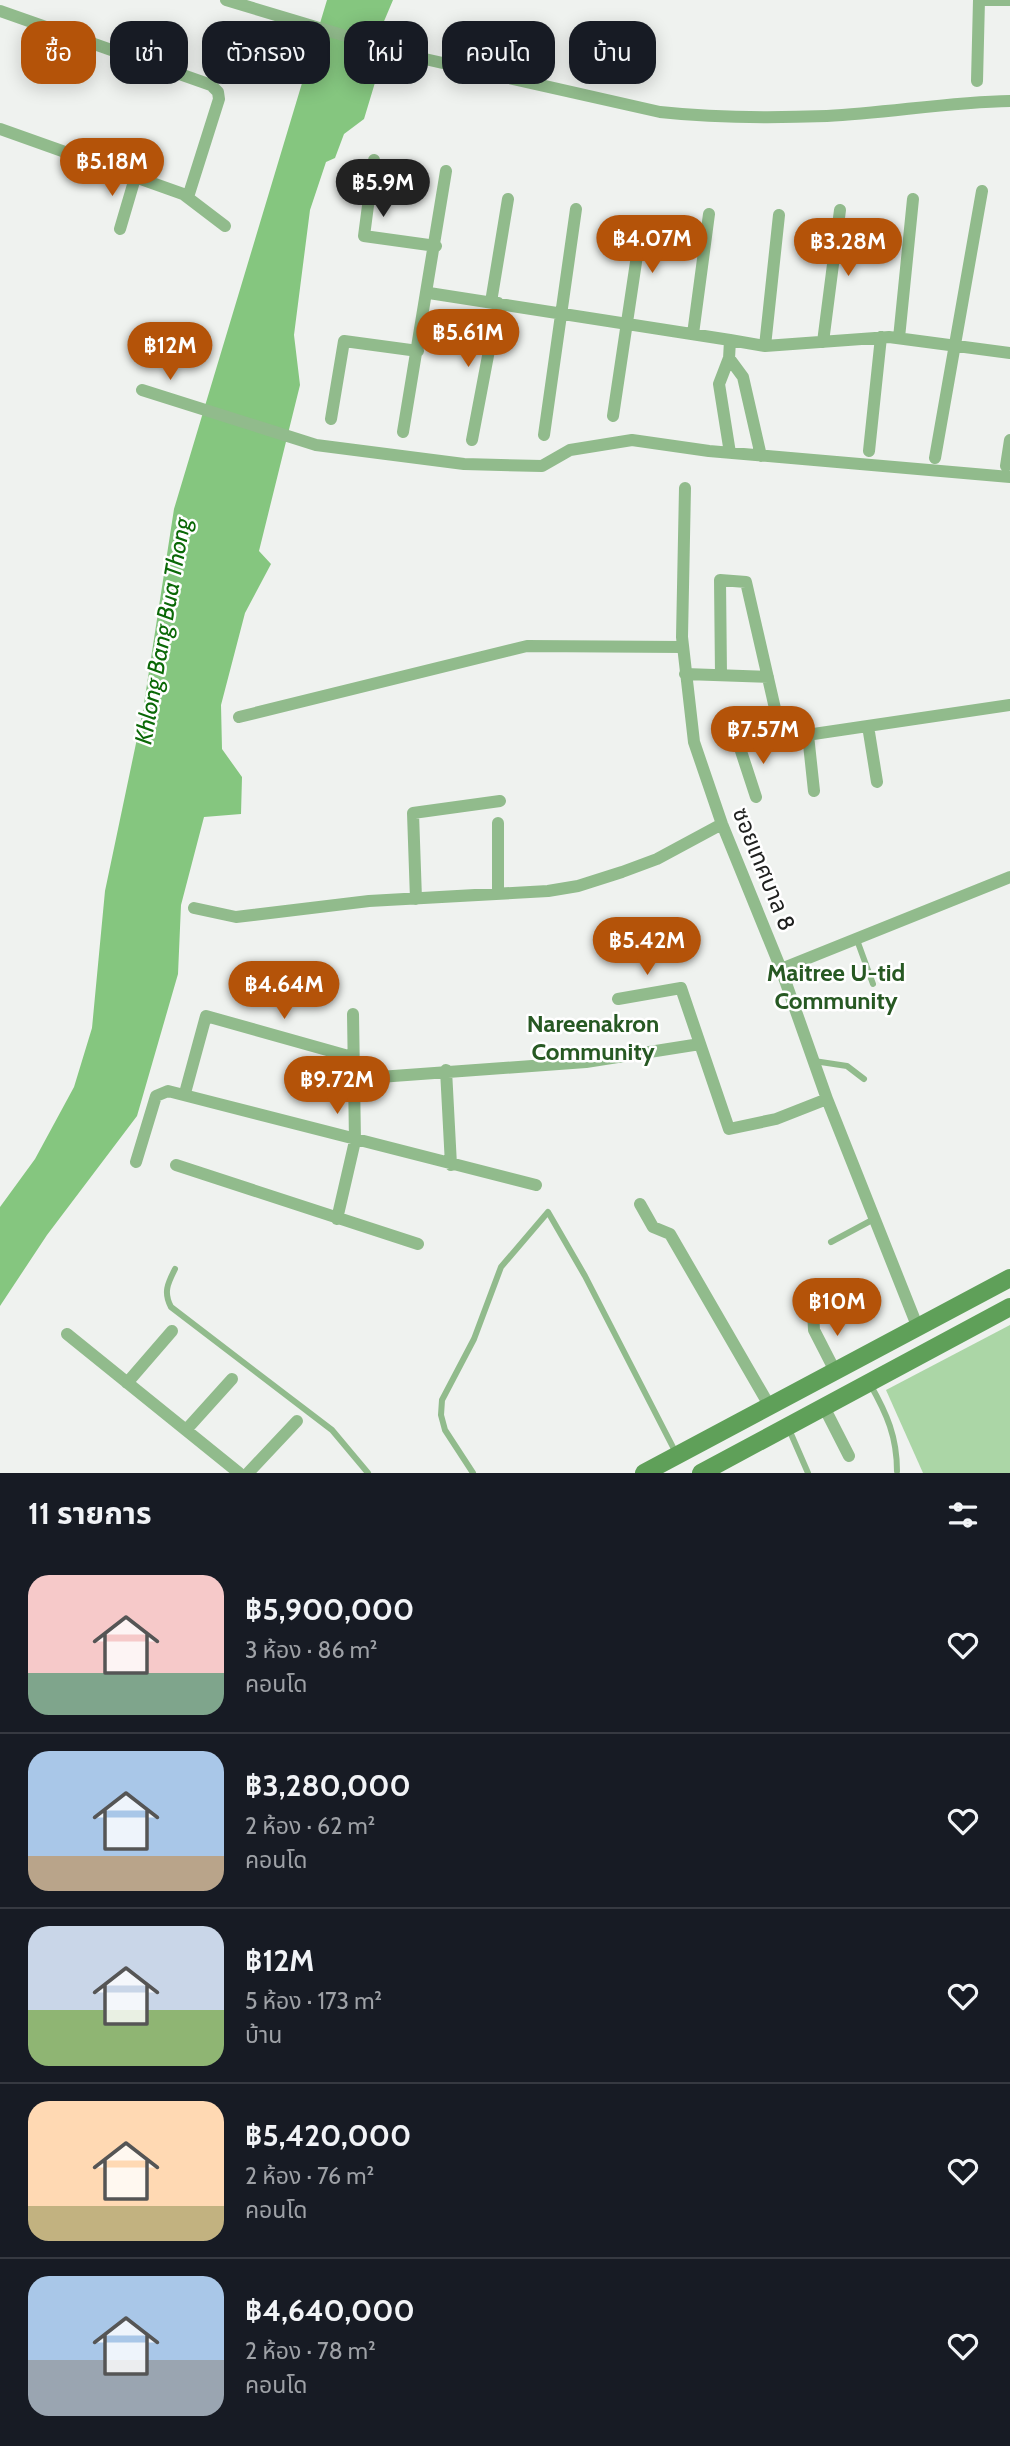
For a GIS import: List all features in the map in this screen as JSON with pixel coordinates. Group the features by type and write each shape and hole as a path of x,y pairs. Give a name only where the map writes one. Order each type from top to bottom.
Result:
{"main road":[{"path":"644,1473 1010,1278"},
{"path":"701,1473 1010,1307"}],"street":[{"path":"226,0 416,57 660,112 693,115 828,116 951,102 1010,101"},
{"path":"978,81 979,0 1010,0"},
{"path":"0,11 211,85 218,92 219,99 188,197"},
{"path":"0,129 188,197 225,226"},
{"path":"374,160 364,236 436,246"},
{"path":"403,432 429,293 446,171"},
{"path":"120,229 135,178"},
{"path":"935,458 957,346 982,191"},
{"path":"472,440 508,199"},
{"path":"899,338 913,199"},
{"path":"544,435 576,209"},
{"path":"823,342 840,209"},
{"path":"693,334 709,214"},
{"path":"765,346 779,215"},
{"path":"613,416 642,222"},
{"path":"429,293 765,346 881,337 1010,353"},
{"path":"869,451 881,337"},
{"path":"730,340 729,359 719,384 730,453"},
{"path":"331,419 344,341 418,351"},
{"path":"729,359 743,377 761,456"},
{"path":"142,390 316,445 464,464 542,466 570,450 632,440 761,456 1008,472 1010,440"},
{"name":"ซอยเทศบาล 8","path":"685,488 683,647 690,726 722,824 781,968 827,1099 918,1328"},
{"path":"721,675 720,580 746,582 782,739"},
{"path":"239,717 287,702 527,646 683,647"},
{"path":"685,674 768,677"},
{"path":"756,797 739,745 1010,705"},
{"path":"868,726 877,782"},
{"path":"808,735 814,791"},
{"path":"416,899 413,813 500,801"},
{"path":"498,823 498,893"},
{"path":"194,908 236,917 578,886 657,859 722,824"},
{"path":"781,968 1010,877"},
{"path":"618,999 681,988 729,1129 776,1119 827,1099"},
{"path":"337,1219 355,1141 353,1014"},
{"path":"185,1093 206,1016 352,1057"},
{"path":"352,1079 446,1070 586,1062 700,1044"},
{"path":"446,1070 451,1165"},
{"path":"136,1162 156,1096 163,1090 185,1093 355,1141 536,1185"},
{"path":"176,1165 418,1244"},
{"path":"640,1204 653,1227 670,1234 769,1405"},
{"path":"813,1311 814,1330 835,1371"},
{"path":"127,1383 172,1331"},
{"path":"67,1334 239,1473"},
{"path":"186,1430 233,1379"},
{"path":"824,1407 849,1456"},
{"path":"248,1473 297,1422"}],"lane":[{"path":"857,938 873,984"},
{"path":"814,1061 847,1066 864,1079"},
{"path":"473,1473 446,1430 441,1415 442,1400 474,1339 500,1268 548,1212 585,1276 677,1455"},
{"path":"831,1242 874,1219"},
{"path":"175,1269 167,1284 166,1297 171,1307 332,1430 368,1473"},
{"path":"869,1382 891,1421 897,1445 897,1471"},
{"path":"788,1427 808,1473"}],"shaded area":[{"path":"1010,1325 1010,1473 923,1473 886,1390"}],"water":[{"name":"Khlong Bang Bua Thong","path":"327,0 393,0 384,21 344,21 344,84 375,84 364,119 344,134 335,158 326,162 310,210 294,335 300,385 259,551 271,564 245,613 221,705 222,749 242,777 241,814 204,817 181,905 178,974 137,1116 47,1235 0,1306 0,1207 35,1159 74,1087 92,1028 105,891 143,710 174,509 302,84 330,84 330,21 321,21"}],"district":[{"name":"Maitree U-tid Community","path":"836,987"},
{"name":"Nareenakron Community","path":"593,1038"}]}
